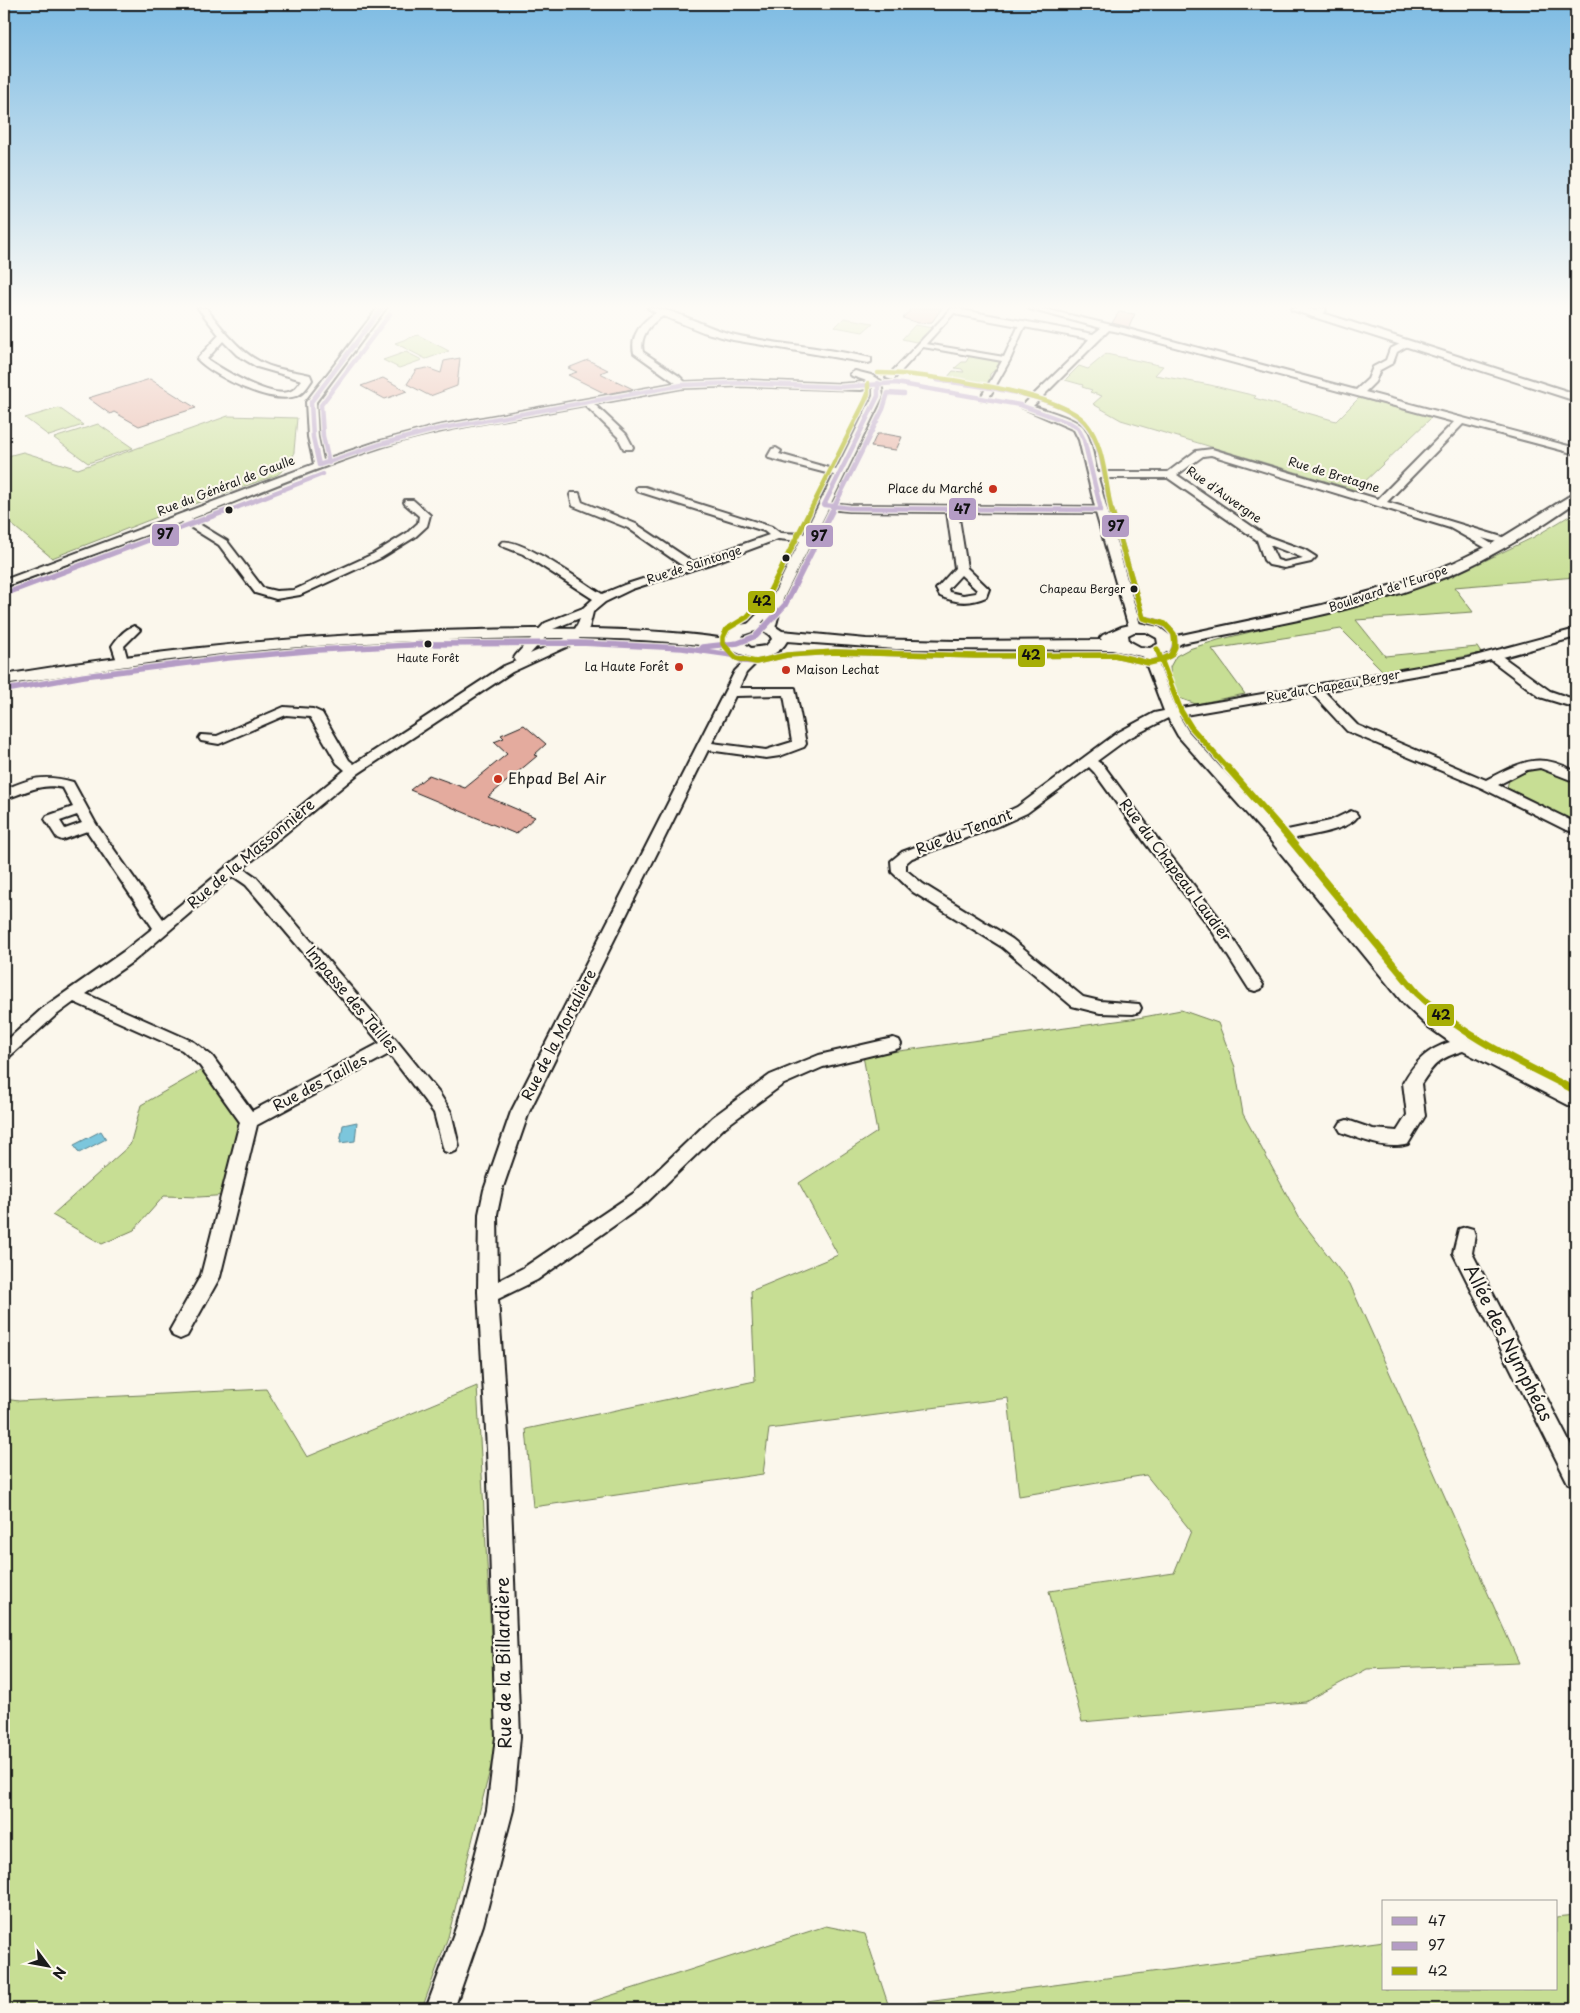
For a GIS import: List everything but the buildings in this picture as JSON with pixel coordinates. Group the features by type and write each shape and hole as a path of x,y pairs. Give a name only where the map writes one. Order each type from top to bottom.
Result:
{"street":[{"path":"311,402 312,437 319,465"},
{"path":"587,402 622,436 628,447"},
{"name":"Rue du Général de Gaulle","path":"4,584 183,518 319,465 381,444 438,430 587,402"},
{"path":"771,640 770,624 777,599 875,402"},
{"path":"1031,402 1026,407 1070,423 1078,428 1084,440 1101,510 1135,628 1128,630 1123,641"},
{"path":"1395,402 1576,451"},
{"path":"1379,504 1461,420"},
{"path":"776,451 773,456 840,474"},
{"name":"Rue de Bretagne","path":"1170,475 1200,453 1220,454 1508,542"},
{"path":"1092,475 1170,475"},
{"name":"Rue d'Auvergne","path":"1170,475 1262,538"},
{"path":"641,489 768,529 777,536"},
{"path":"576,494 577,504 632,526 691,566"},
{"name":"Boulevard de l'Europe","path":"1148,653 1161,650 1166,645 1193,637 1320,611 1442,573 1508,542 1576,496"},
{"path":"183,518 223,543 260,590 276,595 296,593 377,556 411,535 423,524 425,515 410,502"},
{"path":"824,505 850,508 952,510 1101,510"},
{"path":"952,510 961,569"},
{"name":"Rue de Bretagne","path":"1454,526 1493,549"},
{"name":"Rue de Saintonge","path":"541,633 549,626 587,611 602,600 635,584 777,536 807,538"},
{"path":"506,544 527,552 602,600"},
{"path":"737,642 777,599"},
{"path":"580,633 585,625 587,611"},
{"name":"Boulevard de l'Europe","path":"1135,628 1179,632 1242,626"},
{"path":"751,627 771,640"},
{"path":"122,661 118,646 134,630"},
{"path":"1156,631 1164,636 1166,645"},
{"name":"Rue de la Massonnière","path":"508,669 536,642 541,633"},
{"path":"4,680 122,661 208,650 317,640 430,634 580,633 737,642 771,640 976,646 1123,641 1136,651 1148,653 1172,715 1183,733 1275,837 1410,1000 1432,1020 1464,1044 1576,1102"},
{"name":"Rue de la Massonnière","path":"4,1052 49,1012 129,956 354,770 508,669 566,643 580,633"},
{"name":"Rue du Chapeau Berger","path":"1172,715 1494,656 1576,633"},
{"name":"Rue de la Mortalière","path":"497,1428 488,1292 488,1214 502,1161 520,1112 741,671 771,640"},
{"name":"Rue de la Mortalière","path":"737,642 741,671"},
{"path":"1494,656 1545,694 1576,704"},
{"path":"1316,690 1352,728 1487,785 1576,828"},
{"path":"704,746 766,754 775,753 799,744 790,691 731,692"},
{"path":"206,738 219,740 284,712 313,713 317,716 344,763 354,770"},
{"name":"Rue du Tenant","path":"1133,1008 1100,1008 1078,1002 1007,943 918,888 899,872 898,861 907,855 996,822 1022,810 1088,760 1150,720 1172,715"},
{"name":"Rue du Chapeau Laudier","path":"1088,760 1099,769 1168,863 1201,904 1239,955 1256,985"},
{"path":"1487,785 1532,763 1554,765 1576,778"},
{"path":"4,795 29,784 51,779 68,785 90,825 158,924 165,926"},
{"path":"81,809 52,819 62,835 90,825"},
{"path":"1275,837 1334,826 1351,816"},
{"name":"Impasse des Tailles","path":"234,868 251,881 391,1045 442,1112 450,1146"},
{"path":"73,995 188,1046 206,1061 249,1121 210,1277 180,1330"},
{"path":"488,1292 499,1290 530,1274 640,1198 719,1122 776,1080 819,1061 893,1044"},
{"path":"1347,1127 1373,1136 1402,1139 1416,1116 1412,1083 1429,1059 1445,1050 1464,1044"},
{"name":"Rue des Tailles","path":"249,1121 391,1045"},
{"name":"Allée des Nymphéas","path":"1466,1234 1462,1253 1576,1476"},
{"name":"Rue de la Billardière","path":"440,2009 470,1925 500,1810 508,1736 497,1428"}],"green space":[{"path":"1095,402 1268,402 1336,421 1355,402 1374,402 1432,417 1356,490 1121,420 1093,404"},
{"path":"59,408 83,425 49,436 25,418"},
{"path":"228,416 297,418 293,462 277,475 157,517 52,558 4,518 4,457 23,452 78,469"},
{"path":"98,424 133,448 88,463 54,438"},
{"path":"1576,512 1576,577 1454,587 1473,612 1356,620 1385,656 1477,647 1481,653 1385,673 1341,629 1212,649 1245,694 1196,704 1179,698 1171,684 1170,667 1176,656 1189,649 1218,640 1392,597 1453,576 1534,537"},
{"path":"1536,766 1556,771 1576,783 1576,825 1563,821 1511,792 1507,787 1509,780"},
{"path":"1181,1010 1218,1023 1235,1067 1243,1114 1300,1219 1350,1284 1519,1663 1367,1669 1305,1702 1082,1722 1049,1591 1174,1573 1191,1531 1146,1475 1019,1496 1008,1398 769,1429 763,1474 533,1507 526,1429 755,1381 751,1291 838,1255 799,1183 877,1132 863,1056 1138,1018"},
{"path":"209,1066 249,1121 230,1195 199,1197 164,1196 134,1230 102,1244 52,1215 130,1145 141,1105"},
{"path":"477,1386 497,1742 448,1937 422,2009 4,2009 4,1399 19,1401 266,1389 307,1457"},
{"path":"1576,1915 1576,2009 569,2009 826,1926 865,1934 889,2007 1382,1941 1382,1990 1558,1990 1558,1917"}],"water":[{"path":"357,1122 355,1141 340,1143 343,1125"},
{"path":"101,1131 106,1139 79,1153 74,1145"}],"transit line":[{"name":"47","path":"311,402 313,437 319,465"},
{"name":"97","path":"323,402 321,405 323,436 329,463"},
{"name":"47","path":"319,465 381,444 438,429 588,402"},
{"name":"42","path":"865,402 769,593 747,617 730,626 724,632 723,644 736,658 756,662 787,655 835,652 976,656 1114,655 1149,663 1162,660 1171,655 1175,647 1176,640 1174,634 1165,624 1143,618 1122,549 1095,440 1084,421 1071,411 1047,402"},
{"name":"47","path":"824,505 875,402"},
{"name":"97","path":"702,647 738,643 756,636 785,605 885,402"},
{"name":"47","path":"1003,402 1020,405 1070,423 1078,428 1084,440 1101,510"},
{"name":"97","path":"6,690 84,676 228,658 318,650 429,644 580,643 682,648 732,655 743,661 756,662 787,655 835,652 976,656 1114,655 1149,663 1170,656 1175,648 1176,641 1170,629 1158,621 1143,618 1113,516 1095,439 1085,422 1073,413 1048,402"},
{"name":"97","path":"7,593 323,474"},
{"name":"47","path":"824,505 850,508 1101,510"},
{"name":"42","path":"1157,649 1181,711 1191,727 1283,831 1417,993 1438,1013 1469,1035 1576,1091"}],"place":[{"name":"Place du Marché","path":"993,489"},
{"name":"Chapeau Berger","path":"1134,589"},
{"name":"Haute Forêt","path":"428,644"},
{"name":"La Haute Forêt","path":"679,667"},
{"name":"Maison Lechat","path":"786,670"},
{"name":"Ehpad Bel Air","path":"498,779"}]}
